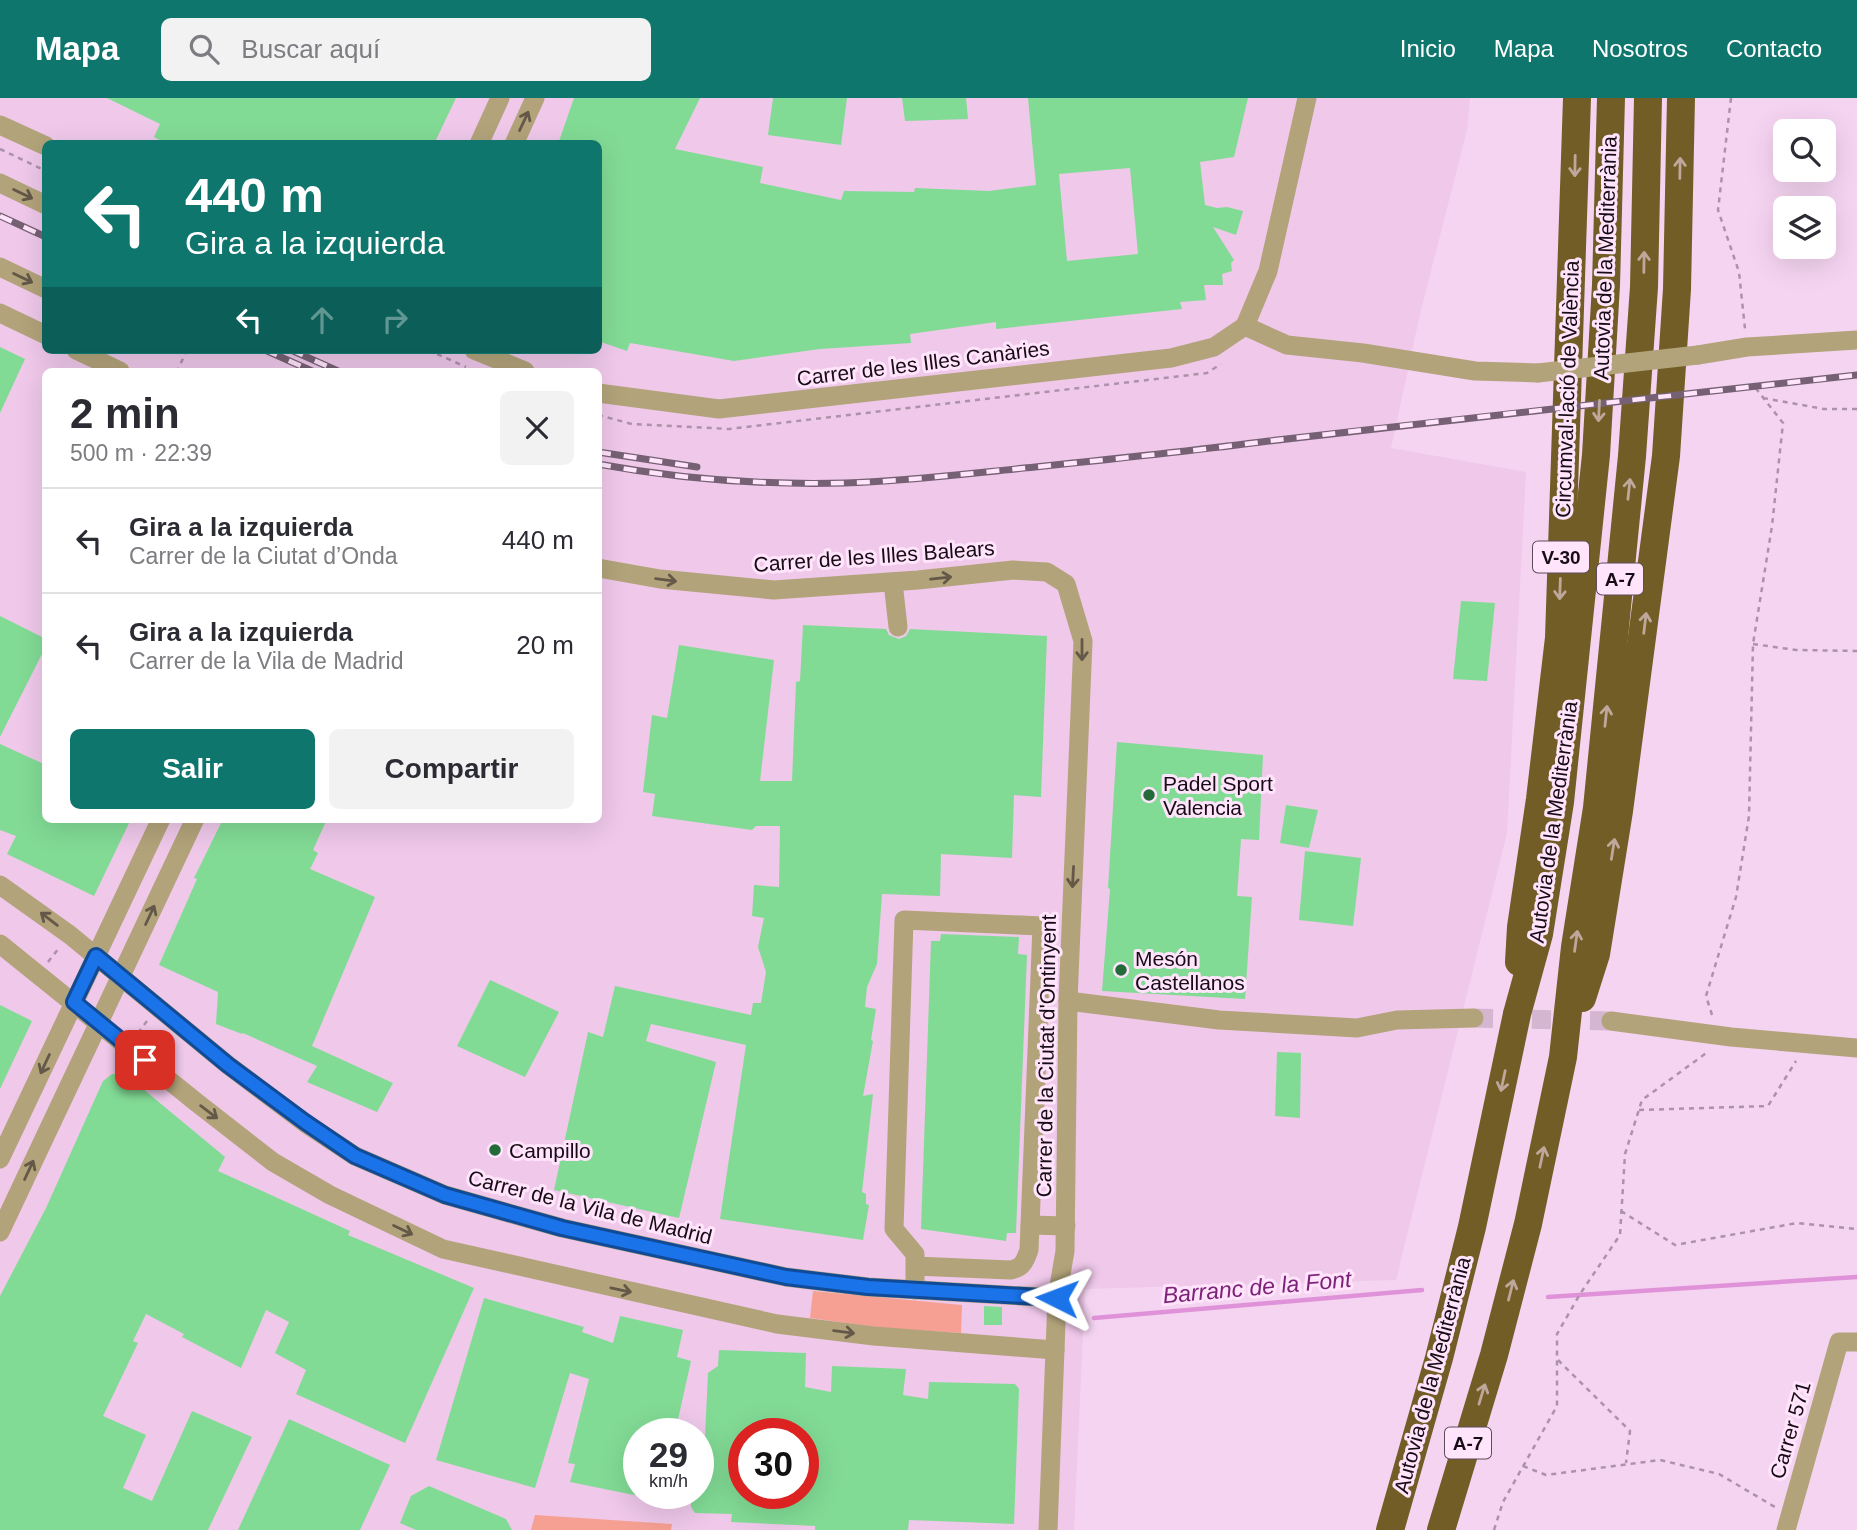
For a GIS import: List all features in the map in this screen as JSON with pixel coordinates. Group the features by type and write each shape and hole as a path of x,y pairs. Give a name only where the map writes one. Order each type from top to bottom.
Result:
{"highway":[{"name":"Circumval·lació de València","path":"1517,1014 1521,927 1540,799 1559,638 1577,98"},
{"name":"Autovia de la Mediterrània","path":"1390,1530 1439,1358 1472,1227 1517,1014 1539,934 1560,802 1592,497 1606,285 1611,98"},
{"name":"Autovia de la Mediterrània","path":"1441,1530 1494,1355 1528,1224 1563,1058 1575,947 1597,808 1632,456 1644,287 1648,98"},
{"path":"1563,1058 1596,954 1619,811 1665,456 1676,289 1681,98"}],"street":[{"path":"481,140 500,98"},
{"path":"516,140 535,98"},
{"path":"1307,98 1268,271 1245,326 1287,345 1363,353 1475,371 1538,373 1698,355 1746,346 1857,340"},
{"path":"0,125 42,144"},
{"path":"0,183 42,203"},
{"path":"0,267 42,287"},
{"path":"0,313 42,333"},
{"name":"Carrer de les Illes Canàries","path":"602,394 719,409 1171,358 1214,347 1245,326"},
{"path":"89,354 118,363"},
{"path":"484,354 518,368"},
{"name":"Carrer de les Illes Balears","path":"602,569 660,579 774,590 1013,570 1047,572 1066,584"},
{"path":"893,582 898,627"},
{"name":"Carrer de la Ciutat d'Ontinyent","path":"1048,1530 1057,1298 1065,1251 1066,1226 1068,1001 1083,641 1066,584"},
{"path":"0,1159 159,823"},
{"path":"0,1232 193,823"},
{"name":"Carrer de la Vila de Madrid","path":"0,885 70,935 239,1073 355,1156 445,1195 562,1228 786,1277 868,1287 1057,1298"},
{"path":"915,1266 1018,1269 1025,1262 1029,1250 1042,926 904,920 894,1229 915,1254 915,1266 915,1290"},
{"path":"0,944 273,1161 330,1195 443,1249 778,1324 874,1336 1055,1350"},
{"path":"1068,1001 1219,1020 1357,1027 1396,1020 1474,1018"},
{"path":"1611,1021 1725,1036 1857,1048"},
{"path":"1030,1226 1066,1226"},
{"name":"Carrer 571","path":"1788,1523 1848,1342"}],"path":[{"path":"1731,98 1718,210 1738,272 1746,346"},
{"path":"0,149 42,169"},
{"path":"437,354 468,368"},
{"path":"1494,1530 1503,1502 1557,1406 1557,1334 1620,1235 1625,1154 1642,1100 1725,1036 1706,996 1736,897 1749,816 1753,644 1772,526 1783,423 1754,386"},
{"path":"1763,398 1824,409 1857,409"},
{"path":"1753,644 1796,650 1857,651"},
{"path":"38,973 70,935"},
{"path":"128,1046 158,1007"},
{"path":"1639,1110 1768,1107 1807,1044"},
{"path":"1621,1211 1675,1245 1797,1223 1857,1229"},
{"path":"1557,1358 1630,1431 1626,1463"},
{"path":"1523,1466 1546,1475 1660,1460 1719,1474 1788,1523"}],"shaded area":[{"path":"0,98 1470,98 1467,130 1420,314 1391,448 1526,472 1507,833 1396,1280 1085,1289 1074,1530 0,1530"},
{"path":"813,1291 962,1305 961,1333 883,1328 810,1318"},
{"path":"535,1515 672,1524 671,1530 531,1530"}],"building":[{"path":"107,98 456,98 436,140 160,140 154,137 160,124"},
{"path":"574,98 700,98 675,149 763,167 760,183 841,200 844,191 914,192 915,188 989,191 1036,185 1028,98 1248,98 1234,157 1200,162 1205,205 1243,211 1236,235 1213,227 1234,260 1231,263 1232,271 1222,274 1223,285 1204,285 1206,300 1180,302 1182,309 996,329 996,322 910,334 911,343 820,349 734,361 630,343 627,351 602,342 602,140 559,140","holes":["1130,168 1138,254 1067,261 1059,174"]},
{"path":"773,98 847,98 841,145 768,135"},
{"path":"902,98 966,98 968,119 905,121"},
{"path":"0,347 25,359 0,413"},
{"path":"1461,601 1495,603 1487,681 1453,679"},
{"path":"0,616 42,637 42,654 0,737"},
{"path":"803,625 886,629 889,635 899,639 906,636 910,629 1047,636 1041,797 1014,795 1012,858 941,854 940,896 882,894 877,964 867,987 865,1007 876,1009 863,1096 873,1094 862,1192 866,1194 866,1204 869,1205 863,1240 720,1219 746,1045 651,1024 646,1041 716,1062 679,1218 554,1190 588,1032 603,1037 615,986 751,1015 753,1003 761,1003 766,972 758,947 764,918 752,916 754,885 779,887 780,826 756,826 752,830 652,816 655,794 643,792 652,715 667,718 679,645 774,660 760,781 792,781 796,682 800,681"},
{"path":"1117,742 1263,755 1259,840 1241,839 1237,896 1252,897 1245,999 1102,991"},
{"path":"0,744 42,763 42,823 129,823 94,896 7,854 16,836 0,830"},
{"path":"1286,805 1318,810 1309,848 1280,843"},
{"path":"221,823 325,823 313,850 318,853 310,869 375,897 312,1046 393,1083 377,1112 307,1082 317,1066 216,1024 218,992 159,965 197,879 194,878"},
{"path":"1305,851 1361,858 1353,926 1299,920"},
{"path":"941,934 1019,937 1018,954 1027,955 1016,1233 1007,1233 1006,1241 921,1229 931,941 940,941"},
{"path":"490,980 559,1012 525,1077 457,1046"},
{"path":"0,1005 32,1021 0,1089"},
{"path":"1277,1052 1301,1053 1300,1118 1275,1116"},
{"path":"112,1074 125,1074 225,1157 218,1171 350,1231 348,1235 474,1288 405,1443 296,1394 306,1370 275,1353 289,1322 266,1310 241,1368 182,1337 184,1334 146,1314 133,1341 138,1343 103,1416 146,1435 123,1488 152,1501 192,1411 252,1437 208,1530 0,1530 0,1296 46,1208 103,1081"},
{"path":"484,1298 584,1327 582,1332 613,1343 620,1316 683,1330 677,1357 691,1361 678,1418 623,1418 623,1493 570,1482 575,1464 568,1463 589,1379 570,1373 535,1488 436,1460"},
{"path":"984,1306 1002,1307 1002,1325 984,1325"},
{"path":"719,1350 806,1353 805,1387 831,1392 832,1366 906,1369 903,1395 928,1399 929,1382 1015,1384 1019,1389 1014,1524 909,1520 908,1530 815,1530 815,1526 731,1522 732,1514 695,1513 692,1509 714,1509 714,1418 706,1418 708,1373 718,1366"},
{"path":"289,1419 390,1465 360,1530 238,1530"},
{"path":"429,1486 506,1519 512,1530 416,1530 400,1523 411,1496"}],"waterway":[{"name":"Barranc de la Font","path":"1548,1297 1857,1277"},
{"name":"Barranc de la Font","path":"1094,1318 1422,1290"}],"tunnel":[{"path":"1474,1018 1611,1021"}],"railway":[{"path":"0,216 42,235"},
{"path":"274,354 305,368"},
{"path":"300,354 331,368"},
{"path":"602,465 659,474 752,482 845,483 893,480 1152,455 1857,375"},
{"path":"602,453 697,467"}],"place":[{"name":"Padel Sport Valencia","path":"1149,795"},
{"name":"Mesón Castellanos","path":"1121,970"},
{"name":"Campillo","path":"495,1150"}],"route":[{"path":"145,1060 74,1002 96,956 228,1065 305,1122 355,1156 445,1195 562,1228 786,1277 868,1287 1057,1298"}]}
